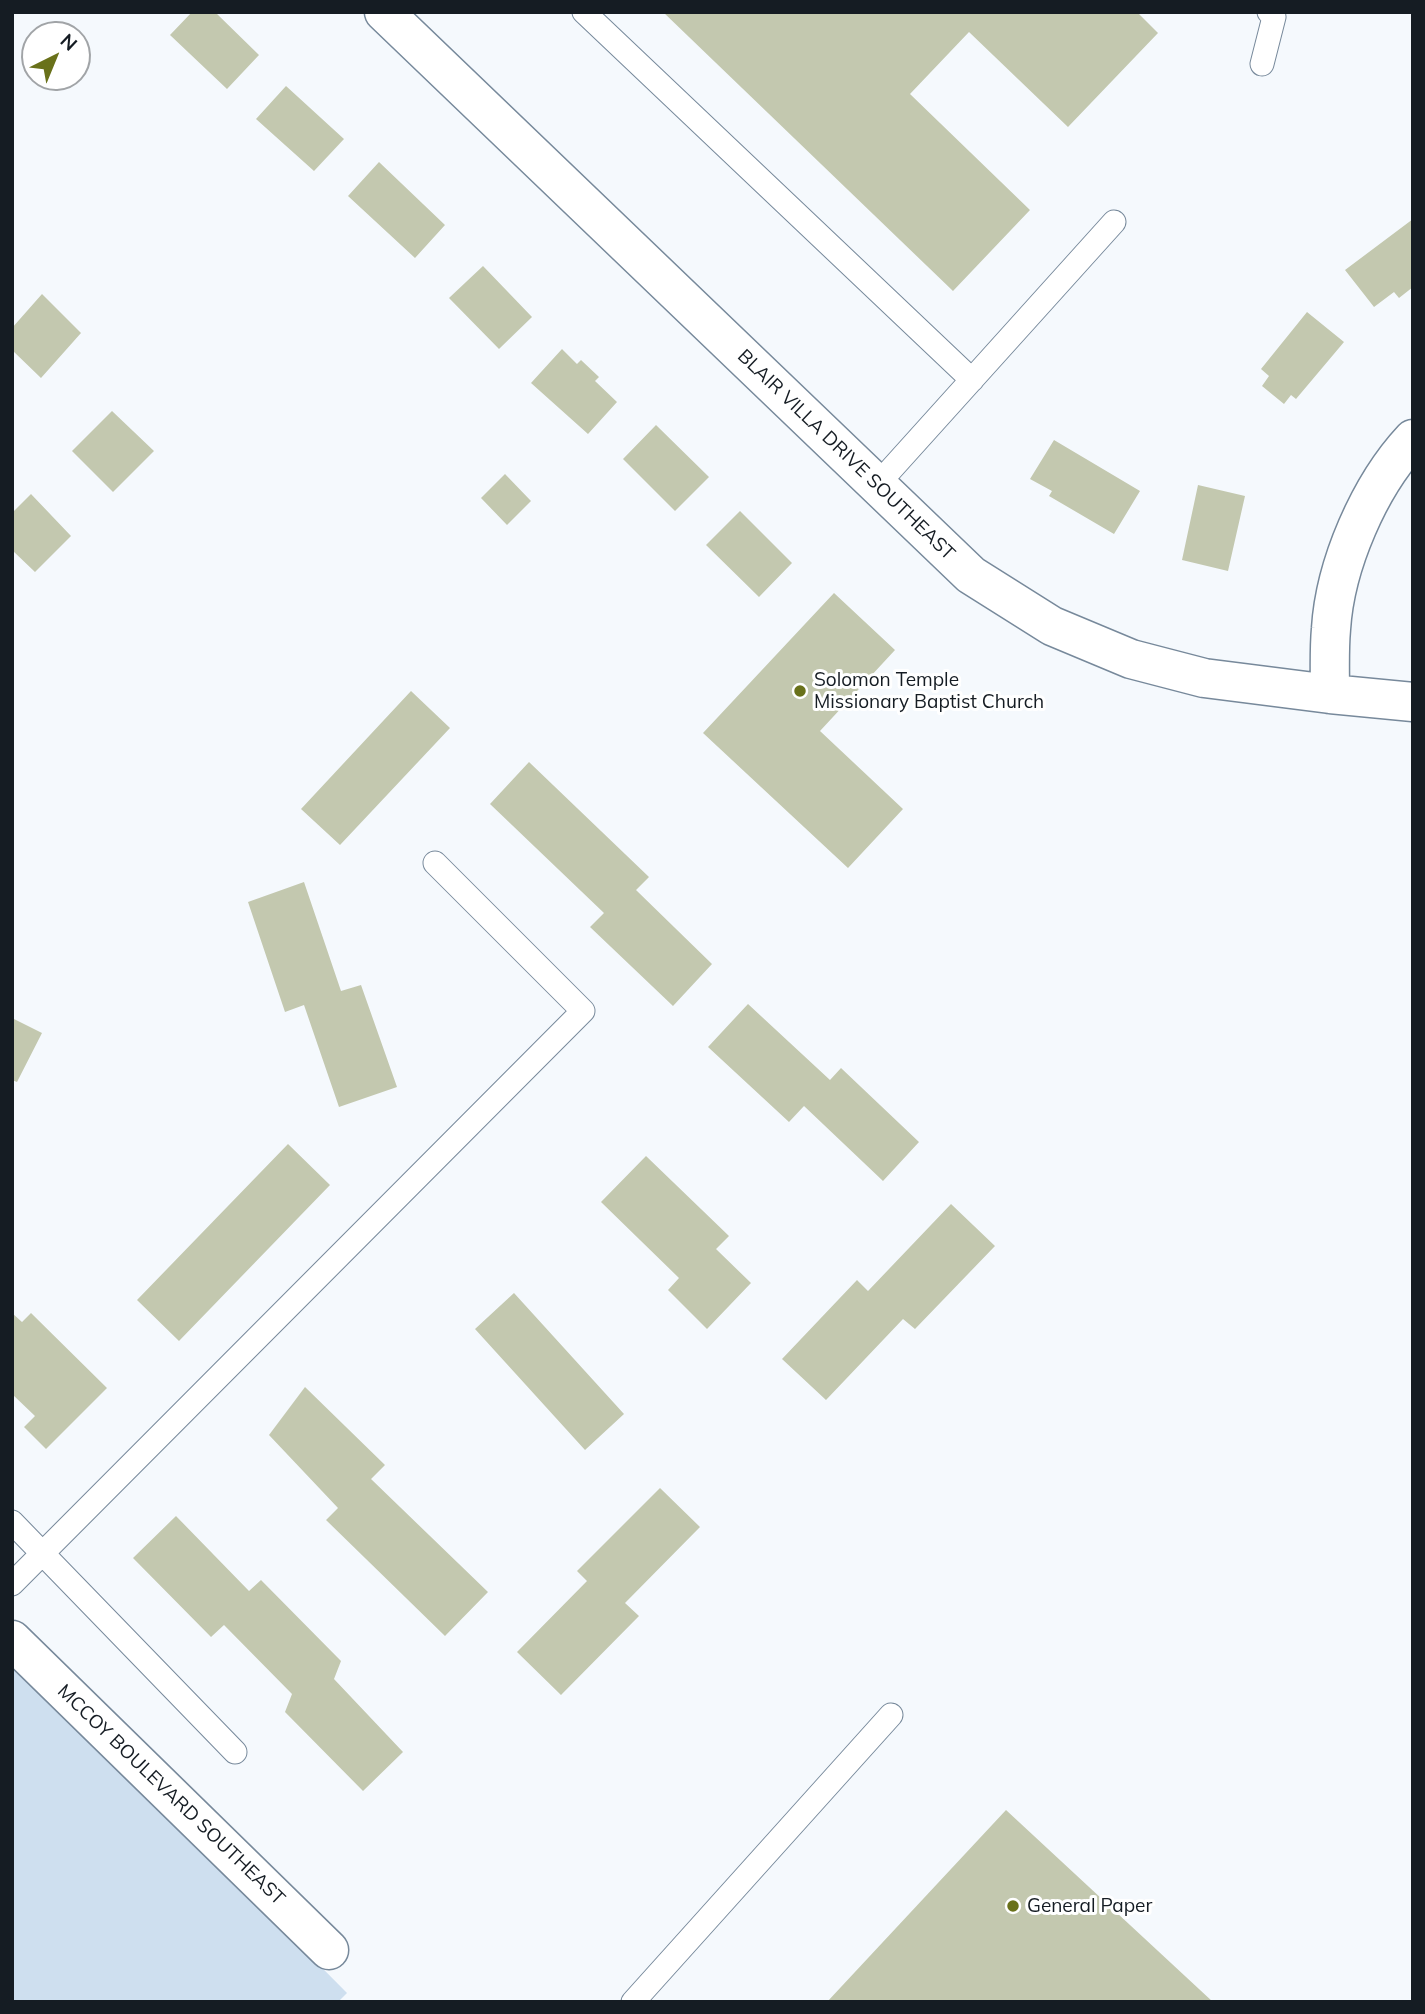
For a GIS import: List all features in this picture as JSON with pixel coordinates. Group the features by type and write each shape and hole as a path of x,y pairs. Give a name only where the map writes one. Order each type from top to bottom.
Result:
{"street":[{"name":"BLAIR VILLA DRIVE SOUTHEAST","path":"384,12 971,575 1052,625 1130,659 1204,678 1413,702"},
{"path":"1330,694 1331,628 1342,569 1363,512 1398,455 1413,439"},
{"name":"MCCOY BOULEVARD SOUTHEAST","path":"12,1640 330,1950"}],"lane":[{"path":"584,12 972,380"},
{"path":"1262,64 1273,17 1269,12"},
{"path":"877,485 1114,222"},
{"path":"12,1584 583,1012 435,863"},
{"path":"12,1522 235,1752"},
{"path":"633,2002 891,1715"}],"shaded area":[{"path":"12,1655 347,1993 338,2002 12,2002"}],"building":[{"path":"192,12 215,12 259,55 227,89 170,35"},
{"path":"663,12 1137,12 1158,33 1068,127 969,32 910,94 1030,210 953,291"},
{"path":"286,86 344,139 314,171 256,119"},
{"path":"379,162 445,225 415,258 348,196"},
{"path":"1413,219 1413,287 1399,298 1394,292 1374,307 1345,270"},
{"path":"483,266 532,317 499,349 449,298"},
{"path":"42,294 81,333 41,378 12,350 12,328"},
{"path":"1307,312 1344,342 1296,399 1291,395 1284,404 1262,386 1269,376 1261,369"},
{"path":"562,349 577,364 581,360 599,377 595,381 617,402 588,434 531,383"},
{"path":"112,411 154,451 113,492 72,451"},
{"path":"656,425 709,477 675,511 623,459"},
{"path":"1054,440 1140,491 1114,534 1049,496 1052,491 1030,479"},
{"path":"505,474 531,501 507,525 481,498"},
{"path":"1198,485 1245,496 1228,571 1182,560"},
{"path":"31,494 71,536 35,572 12,550 12,513"},
{"path":"740,511 792,563 759,597 706,545"},
{"name":"Solomon Temple Missionary Baptist Church","path":"834,593 895,650 820,731 903,809 848,868 703,733"},
{"path":"411,691 450,728 340,845 301,809"},
{"path":"529,762 649,877 636,890 712,964 673,1006 590,927 604,913 490,804"},
{"path":"304,882 341,991 361,985 397,1087 339,1107 304,1005 285,1012 248,902"},
{"path":"748,1004 830,1080 841,1068 919,1142 883,1181 804,1106 789,1122 708,1047"},
{"path":"12,1018 42,1033 17,1082 12,1080"},
{"path":"288,1144 330,1185 179,1341 137,1300"},
{"path":"646,1156 729,1236 716,1249 751,1283 707,1329 668,1290 679,1278 601,1202"},
{"path":"951,1204 995,1246 915,1329 903,1319 826,1400 782,1359 857,1280 868,1291"},
{"path":"514,1293 624,1414 585,1450 475,1329"},
{"path":"12,1313 22,1322 31,1313 107,1388 46,1449 24,1427 35,1416 12,1394"},
{"path":"305,1387 385,1465 371,1479 488,1592 445,1636 326,1520 338,1508 269,1435"},
{"path":"660,1488 700,1527 625,1603 639,1616 561,1695 517,1652 587,1581 577,1571"},
{"path":"176,1516 249,1591 261,1580 341,1661 334,1679 403,1752 363,1791 285,1712 292,1694 224,1625 211,1637 133,1558"},
{"name":"General Paper","path":"1006,1810 1213,2002 827,2002"}],"place":[{"name":"Solomon Temple Missionary Baptist Church","path":"800,691"},
{"name":"General Paper","path":"1013,1906"}]}
